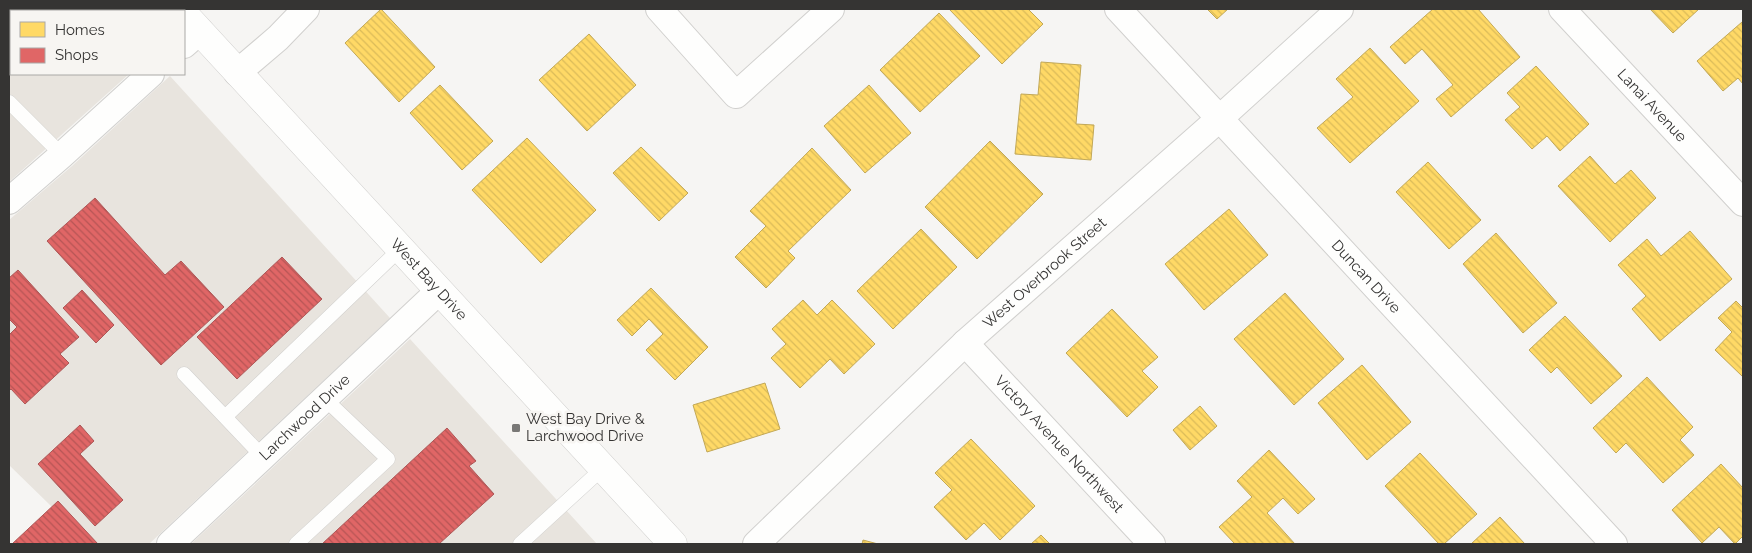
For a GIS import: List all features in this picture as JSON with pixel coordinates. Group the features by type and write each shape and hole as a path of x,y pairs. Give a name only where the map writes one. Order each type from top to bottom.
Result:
{"main road":[{"name":"West Bay Drive","path":"189,30 237,73 673,544"}],"street":[{"path":"237,73 278,38 306,9"},
{"path":"659,9 736,95 831,9"},
{"name":"Duncan Drive","path":"1118,9 1614,544"},
{"name":"West Overbrook Street","path":"756,544 965,343 1219,119 1340,9"},
{"name":"Lanai Avenue","path":"1562,9 1743,203"},
{"path":"9,201 149,75"},
{"name":"Larchwood Drive","path":"170,544 439,291"},
{"name":"Victory Avenue Northwest","path":"965,343 1152,544"}],"lane":[{"path":"9,102 62,155"},
{"path":"225,416 400,249"},
{"path":"184,374 263,457"},
{"path":"296,544 388,459 325,399"},
{"path":"520,544 603,468"}],"shaded area":[{"path":"9,9 110,9 10,10 10,75 128,75 9,182"},
{"path":"170,76 390,318 149,544 90,544 9,465 9,220 72,166"},
{"path":"410,339 597,544 191,544"}],"building: Homes":[{"path":"381,9 435,67 399,102 345,43"},
{"path":"949,9 1028,9 1043,24 1002,64"},
{"path":"1207,9 1228,9 1217,19"},
{"path":"1433,9 1478,9 1520,57 1451,117 1436,99 1453,85 1422,49 1405,64 1390,47"},
{"path":"1650,9 1699,9 1673,33"},
{"path":"939,13 980,56 920,112 880,70"},
{"path":"1742,22 1743,84 1738,78 1723,91 1697,61"},
{"path":"589,34 636,85 587,131 539,80"},
{"path":"1370,48 1419,101 1350,163 1317,128 1353,97 1336,79"},
{"path":"1041,62 1081,65 1076,124 1094,125 1091,160 1015,154 1021,94 1038,95"},
{"path":"1536,66 1589,124 1560,151 1547,136 1532,149 1505,120 1520,107 1507,93"},
{"path":"440,85 493,141 462,170 410,113"},
{"path":"869,85 911,133 865,173 824,126"},
{"path":"527,138 596,210 541,263 472,190"},
{"path":"990,141 1043,194 977,259 925,207"},
{"path":"641,147 688,193 659,221 613,173"},
{"path":"812,148 851,190 788,251 795,258 766,288 735,257 766,226 750,211"},
{"path":"1590,156 1615,184 1631,170 1656,198 1610,242 1558,186"},
{"path":"1428,162 1481,220 1449,249 1396,192"},
{"path":"1229,209 1268,255 1204,310 1165,264"},
{"path":"921,229 957,267 893,329 857,291"},
{"path":"1690,231 1732,279 1660,341 1632,309 1646,296 1618,265 1647,239 1661,256"},
{"path":"1496,233 1557,303 1523,333 1463,264"},
{"path":"651,288 708,347 675,380 646,350 663,334 649,319 632,336 617,320"},
{"path":"1285,293 1344,359 1294,405 1234,339"},
{"path":"803,300 817,315 832,300 875,344 844,374 830,359 800,388 771,358 786,344 772,329"},
{"path":"1736,301 1743,308 1743,377 1715,350 1732,332 1718,318"},
{"path":"1112,309 1158,357 1142,371 1158,387 1127,417 1066,353"},
{"path":"1565,316 1622,376 1591,404 1557,367 1551,373 1529,350"},
{"path":"1362,365 1411,422 1367,460 1318,403"},
{"path":"1647,377 1693,427 1680,440 1694,455 1663,483 1626,443 1616,453 1593,428"},
{"path":"765,383 780,429 707,452 693,405"},
{"path":"1200,406 1217,426 1190,450 1173,430"},
{"path":"971,439 1035,506 1000,540 984,523 966,540 934,507 952,490 935,473"},
{"path":"1269,450 1315,499 1298,514 1283,498 1267,513 1295,544 1235,544 1219,527 1252,497 1237,481"},
{"path":"1420,453 1477,514 1444,544 1439,544 1385,486"},
{"path":"1721,464 1743,488 1743,536 1735,544 1719,527 1702,543 1672,510"},
{"path":"1500,517 1525,544 1471,544"},
{"path":"1041,535 1050,544 1031,544"},
{"path":"863,540 878,544 862,544"}],"building: Shops":[{"path":"95,198 165,275 181,261 224,307 161,365 47,241"},
{"path":"282,257 322,299 237,379 197,337"},
{"path":"18,270 79,337 60,354 69,363 25,404 11,389 9,391 9,335 17,327 9,319 9,278"},
{"path":"82,290 114,325 96,343 63,308"},
{"path":"80,425 94,441 80,454 123,500 95,526 38,464"},
{"path":"447,428 476,461 469,466 494,494 439,544 322,544"},
{"path":"58,501 98,544 12,544"}],"place":[{"name":"West Bay Drive & Larchwood Drive","path":"516,428"}]}
